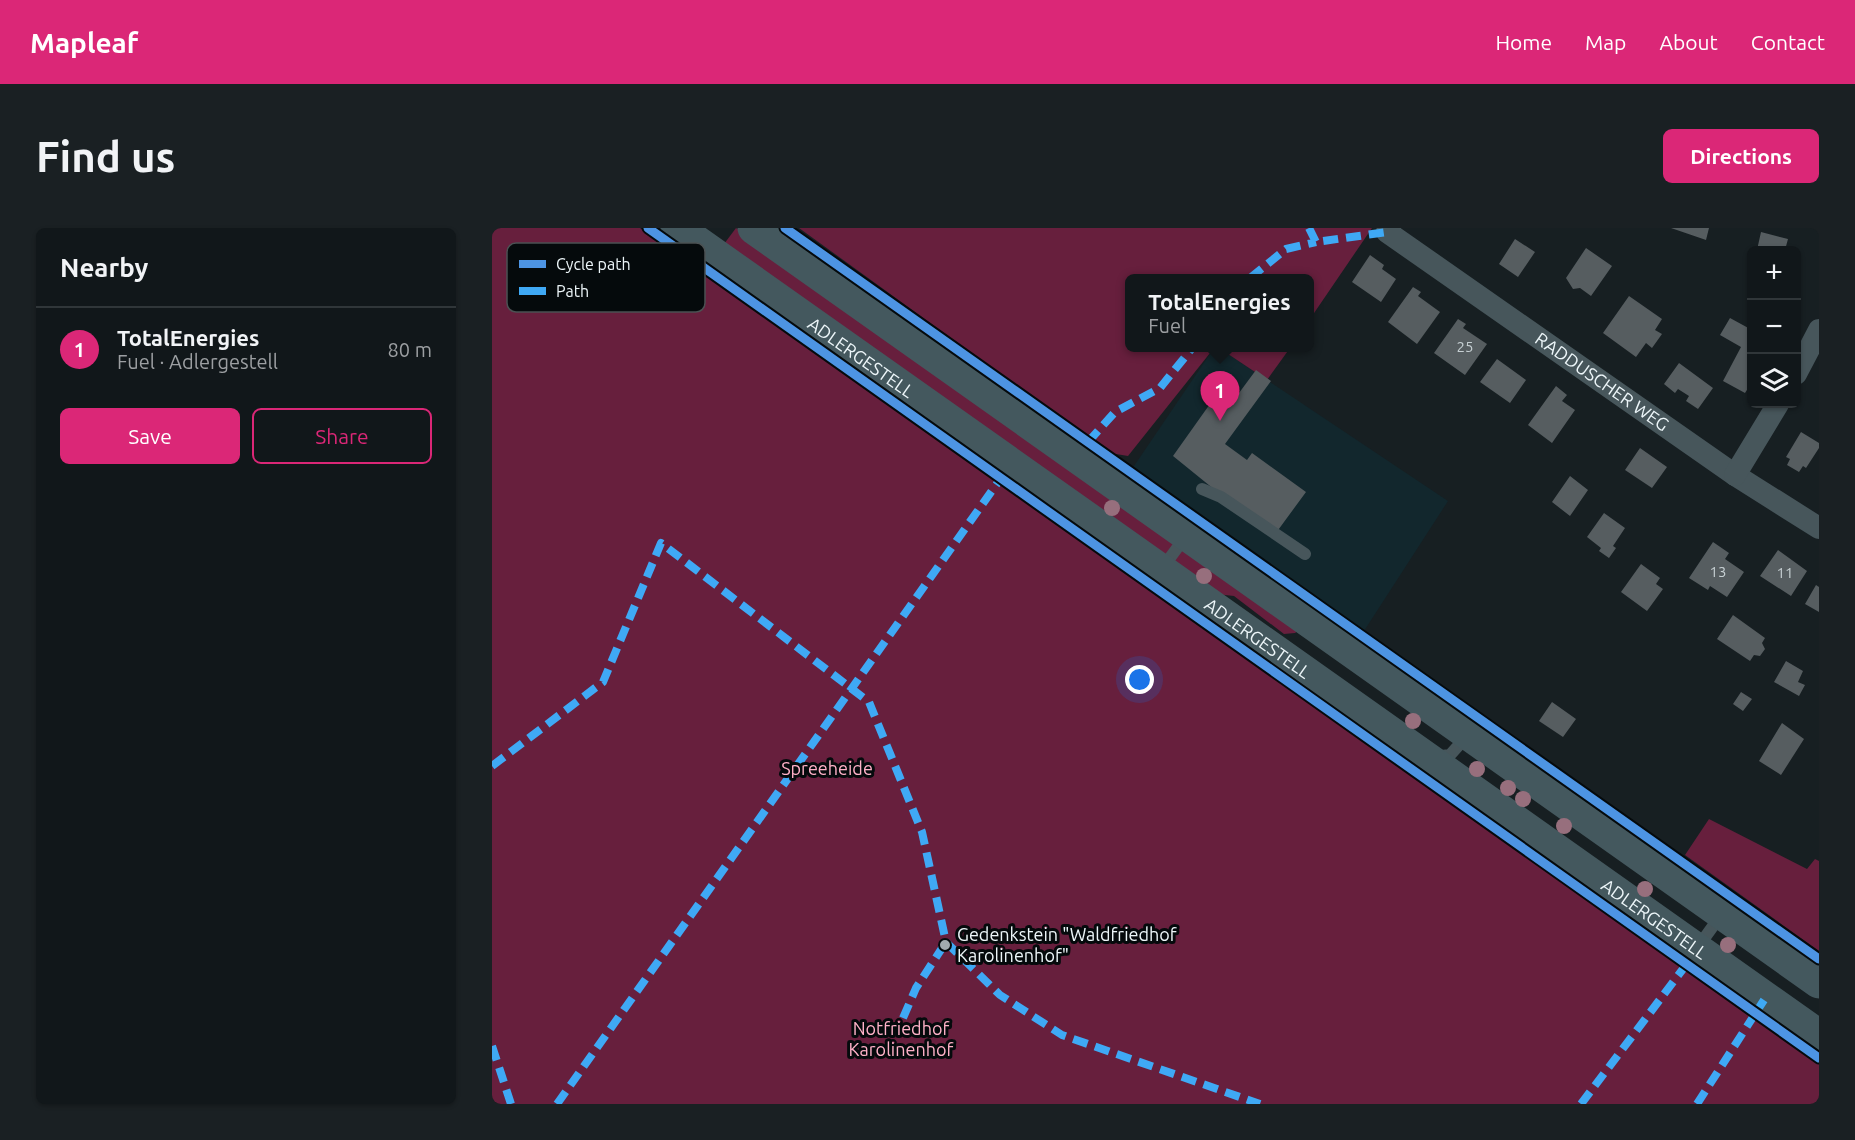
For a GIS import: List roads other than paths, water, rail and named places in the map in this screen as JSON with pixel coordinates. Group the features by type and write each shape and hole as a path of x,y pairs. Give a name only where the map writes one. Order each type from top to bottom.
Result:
{"main road":[{"path":"754,228 1188,533 1819,982"},
{"name":"ADLERGESTELL","path":"692,232 1296,669 1819,1036"},
{"path":"1296,669 1324,631"}],"street":[{"name":"RADDUSCHER WEG","path":"1389,230 1735,475 1819,528"},
{"path":"1801,366 1819,330"},
{"path":"1735,475 1776,408"}],"lane":[{"path":"1202,489 1221,497 1305,554"},
{"path":"1160,571 1188,533"},
{"path":"1424,759 1450,755 1469,734"},
{"path":"1695,951 1722,913"}],"place":[{"name":"TotalEnergies","path":"1220,421"},
{"name":"Gedenkstein \"Waldfriedhof Karolinenhof\"","path":"945,945"}],"park label":[{"name":"Spreeheide","path":"827,769"},
{"name":"Notfriedhof Karolinenhof","path":"901,1039"}]}
